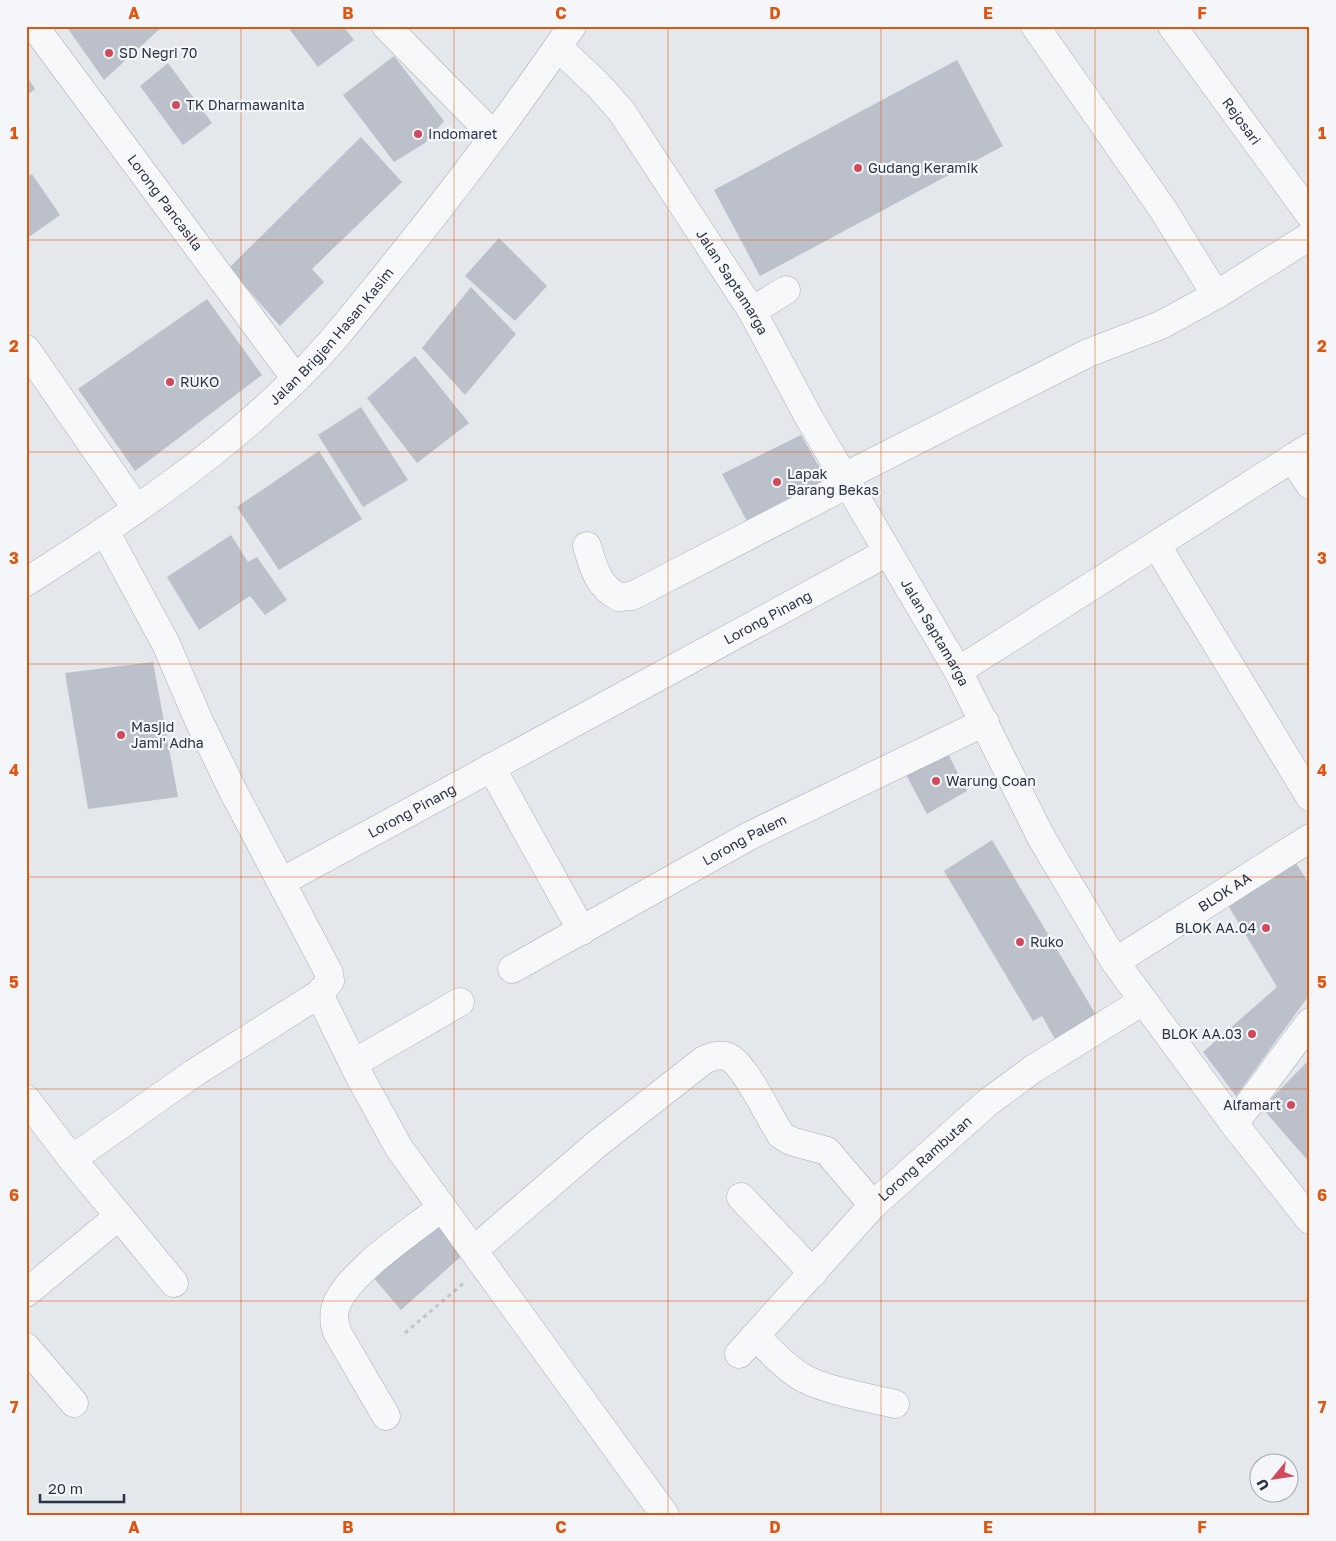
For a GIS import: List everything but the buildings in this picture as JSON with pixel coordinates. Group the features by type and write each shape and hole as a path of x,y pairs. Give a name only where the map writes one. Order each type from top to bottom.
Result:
{"street":[{"name":"Lorong Pancasila","path":"34,26 296,379"},
{"path":"386,26 493,135"},
{"path":"1034,26 1162,208 1216,295"},
{"name":"Rejosari","path":"1172,26 1310,215"},
{"name":"Jalan Brigjen Hasan Kasim","path":"26,582 105,531 136,508 235,433 296,379 351,319 422,230 565,36"},
{"name":"Jalan Saptamarga","path":"565,36 600,87 622,112 752,311 846,480 958,671 1041,837 1115,962 1234,1124 1310,1220"},
{"path":"587,546 595,572 604,586 618,597 632,596 846,480 1088,353 1161,325 1216,295 1310,236"},
{"path":"752,311 786,290"},
{"path":"26,349 136,508"},
{"path":"958,671 1301,453 1310,486"},
{"path":"72,1159 194,1073 319,994 330,981 329,973 199,721 166,644 105,531"},
{"path":"1157,546 1310,797"},
{"name":"Lorong Pinang","path":"281,882 888,552"},
{"name":"Lorong Palem","path":"512,969 751,835 985,722"},
{"path":"491,768 582,931"},
{"name":"BLOK AA","path":"1115,962 1310,838"},
{"path":"319,994 399,1148 565,1378 605,1429 665,1515"},
{"name":"Lorong Rambutan","path":"895,1404 825,1386 805,1378 789,1367 747,1345 873,1205 987,1103 1033,1069 1143,1001"},
{"path":"354,1063 460,1002"},
{"path":"1234,1124 1310,1022"},
{"path":"480,1258 598,1143 704,1060 717,1056 730,1058 740,1068 781,1135 791,1141 827,1151 873,1205"},
{"path":"26,1099 72,1159 174,1283"},
{"path":"741,1196 813,1272"},
{"path":"386,1416 337,1332 334,1316 336,1306 340,1296 362,1271 442,1207"},
{"path":"26,1293 119,1216"},
{"path":"26,1347 74,1403"}],"path":[{"path":"405,1333 480,1258"}],"place":[{"name":"SD Negri 70","path":"109,53"},
{"name":"TK Dharmawanita","path":"176,105"},
{"name":"Indomaret","path":"418,134"},
{"name":"Gudang Keramik","path":"858,168"},
{"name":"RUKO","path":"170,382"},
{"name":"Lapak Barang Bekas","path":"777,482"},
{"name":"Masjid Jami' Adha","path":"121,735"},
{"name":"Warung Coan","path":"936,781"},
{"name":"BLOK AA.04","path":"1266,928"},
{"name":"Ruko","path":"1020,942"},
{"name":"BLOK AA.03","path":"1252,1034"},
{"name":"Alfamart","path":"1291,1105"}]}
